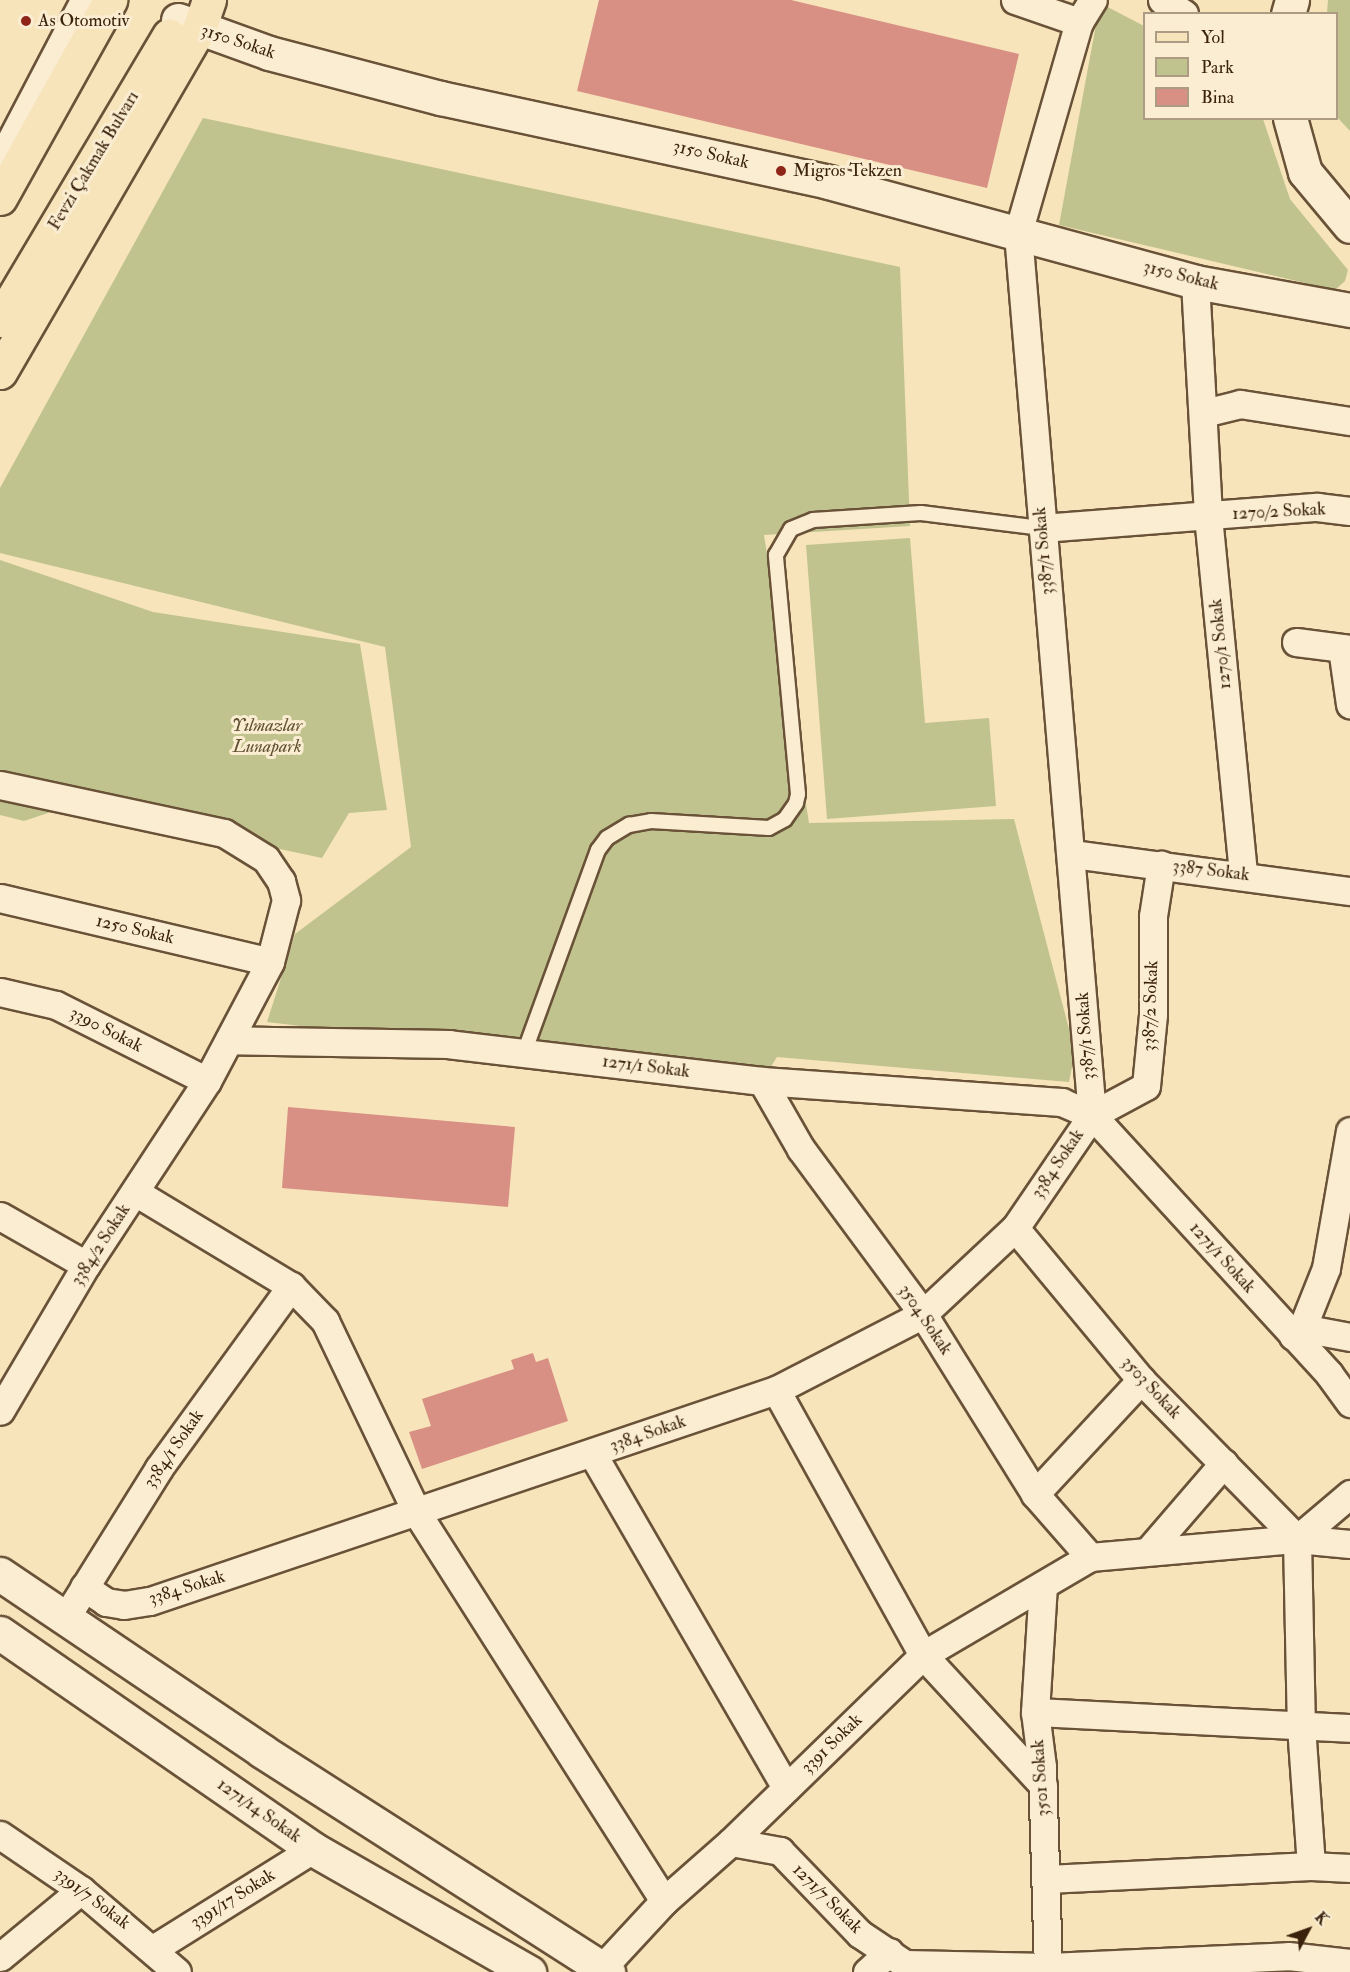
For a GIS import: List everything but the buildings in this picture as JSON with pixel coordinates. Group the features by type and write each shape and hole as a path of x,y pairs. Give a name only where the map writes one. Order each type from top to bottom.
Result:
{"main road":[{"path":"0,198 111,0"},
{"path":"0,372 193,12"},
{"name":"Fevzi Çakmak Bulvarı","path":"0,320 193,12"}],"street":[{"path":"0,161 11,118 84,0"},
{"path":"1015,0 1086,11"},
{"path":"1162,0 1181,12"},
{"name":"3387/1 Sokak","path":"1086,11 1018,233 1072,854 1092,1115"},
{"name":"3150 Sokak","path":"193,12 269,53 441,98 682,148 1018,233 1195,282 1350,310"},
{"path":"1291,120 1305,172 1350,226"},
{"name":"1270/1 Sokak","path":"1195,282 1208,516 1243,874"},
{"path":"1204,413 1240,404 1350,421"},
{"name":"1270/2 Sokak","path":"1042,528 1317,507 1350,511"},
{"path":"1296,642 1346,648 1350,704"},
{"name":"3384/2 Sokak","path":"0,785 224,833 266,860 276,874 286,900 270,962 207,1081 86,1265 0,1411"},
{"name":"3387 Sokak","path":"1072,854 1243,874 1350,891"},
{"name":"3387/2 Sokak","path":"1092,1115 1146,1086 1153,1014 1153,916 1161,865"},
{"name":"1250 Sokak","path":"0,898 270,962"},
{"name":"3390 Sokak","path":"0,992 56,1005 207,1081"},
{"name":"1271/1 Sokak","path":"229,1040 449,1044 762,1081 1062,1102"},
{"name":"3504 Sokak","path":"762,1081 801,1149 923,1314 1035,1494 1090,1557"},
{"name":"3384 Sokak","path":"84,1587 106,1602 124,1605 150,1601 417,1513 776,1390 923,1314 1016,1228 1092,1115 1062,1102"},
{"name":"1271/1 Sokak","path":"1092,1115 1297,1332 1350,1403"},
{"path":"1350,1131 1326,1268 1297,1332 1350,1337"},
{"path":"135,1191 291,1286 325,1322 417,1513 664,1901"},
{"path":"0,1216 86,1265"},
{"name":"3503 Sokak","path":"1016,1228 1141,1380 1297,1539"},
{"name":"3384/1 Sokak","path":"66,1617 159,1468 291,1286"},
{"path":"1035,1494 1141,1380"},
{"path":"776,1390 923,1655 1043,1785"},
{"path":"592,1454 786,1788"},
{"path":"1148,1551 1224,1463"},
{"path":"1297,1539 1350,1494"},
{"path":"1297,1539 1301,1726 1311,1866"},
{"path":"1090,1557 1297,1539 1350,1544"},
{"name":"3391 Sokak","path":"605,1970 664,1901 731,1842 923,1655 1090,1557"},
{"path":"0,1574 262,1751 605,1970"},
{"name":"3501 Sokak","path":"1043,1585 1035,1712 1043,1785 1049,1970"},
{"name":"1271/14 Sokak","path":"0,1633 313,1849 529,1972"},
{"path":"1035,1712 1350,1728"},
{"name":"3391/7 Sokak","path":"0,1835 81,1890 153,1949 177,1972"},
{"name":"1271/7 Sokak","path":"731,1842 780,1851 860,1934 905,1964 1049,1970 1288,1956 1350,1963"},
{"name":"3391/17 Sokak","path":"153,1949 313,1849"},
{"path":"1047,1879 1311,1866 1350,1868"},
{"path":"0,1957 81,1890"},
{"path":"867,1972 889,1953"}],"lane":[{"path":"524,1053 598,850 607,838 629,825 651,821 769,828 785,819 796,803 798,794 776,555 791,529 813,520 921,513 1042,528"}],"green space":[{"path":"1328,0 1350,0 1350,131 1338,118 1338,12 1327,12"},
{"path":"1100,3 1143,25 1143,120 1263,120 1290,199 1348,270 1345,281 1335,290 1059,225"},
{"path":"203,118 900,267 910,526 764,535 809,823 1014,819 1075,1052 1069,1082 777,1057 762,1081 267,1022 295,934 411,847 385,647 0,553 0,488"},
{"path":"910,538 925,723 989,718 996,806 827,819 806,545"},
{"name":"Yılmazlar Lunapark","path":"0,560 153,612 360,644 387,810 349,813 322,858 72,805 24,821 0,815"}],"place":[{"name":"As Otomotiv","path":"26,21"},
{"name":"Migros Tekzen","path":"781,171"}]}
